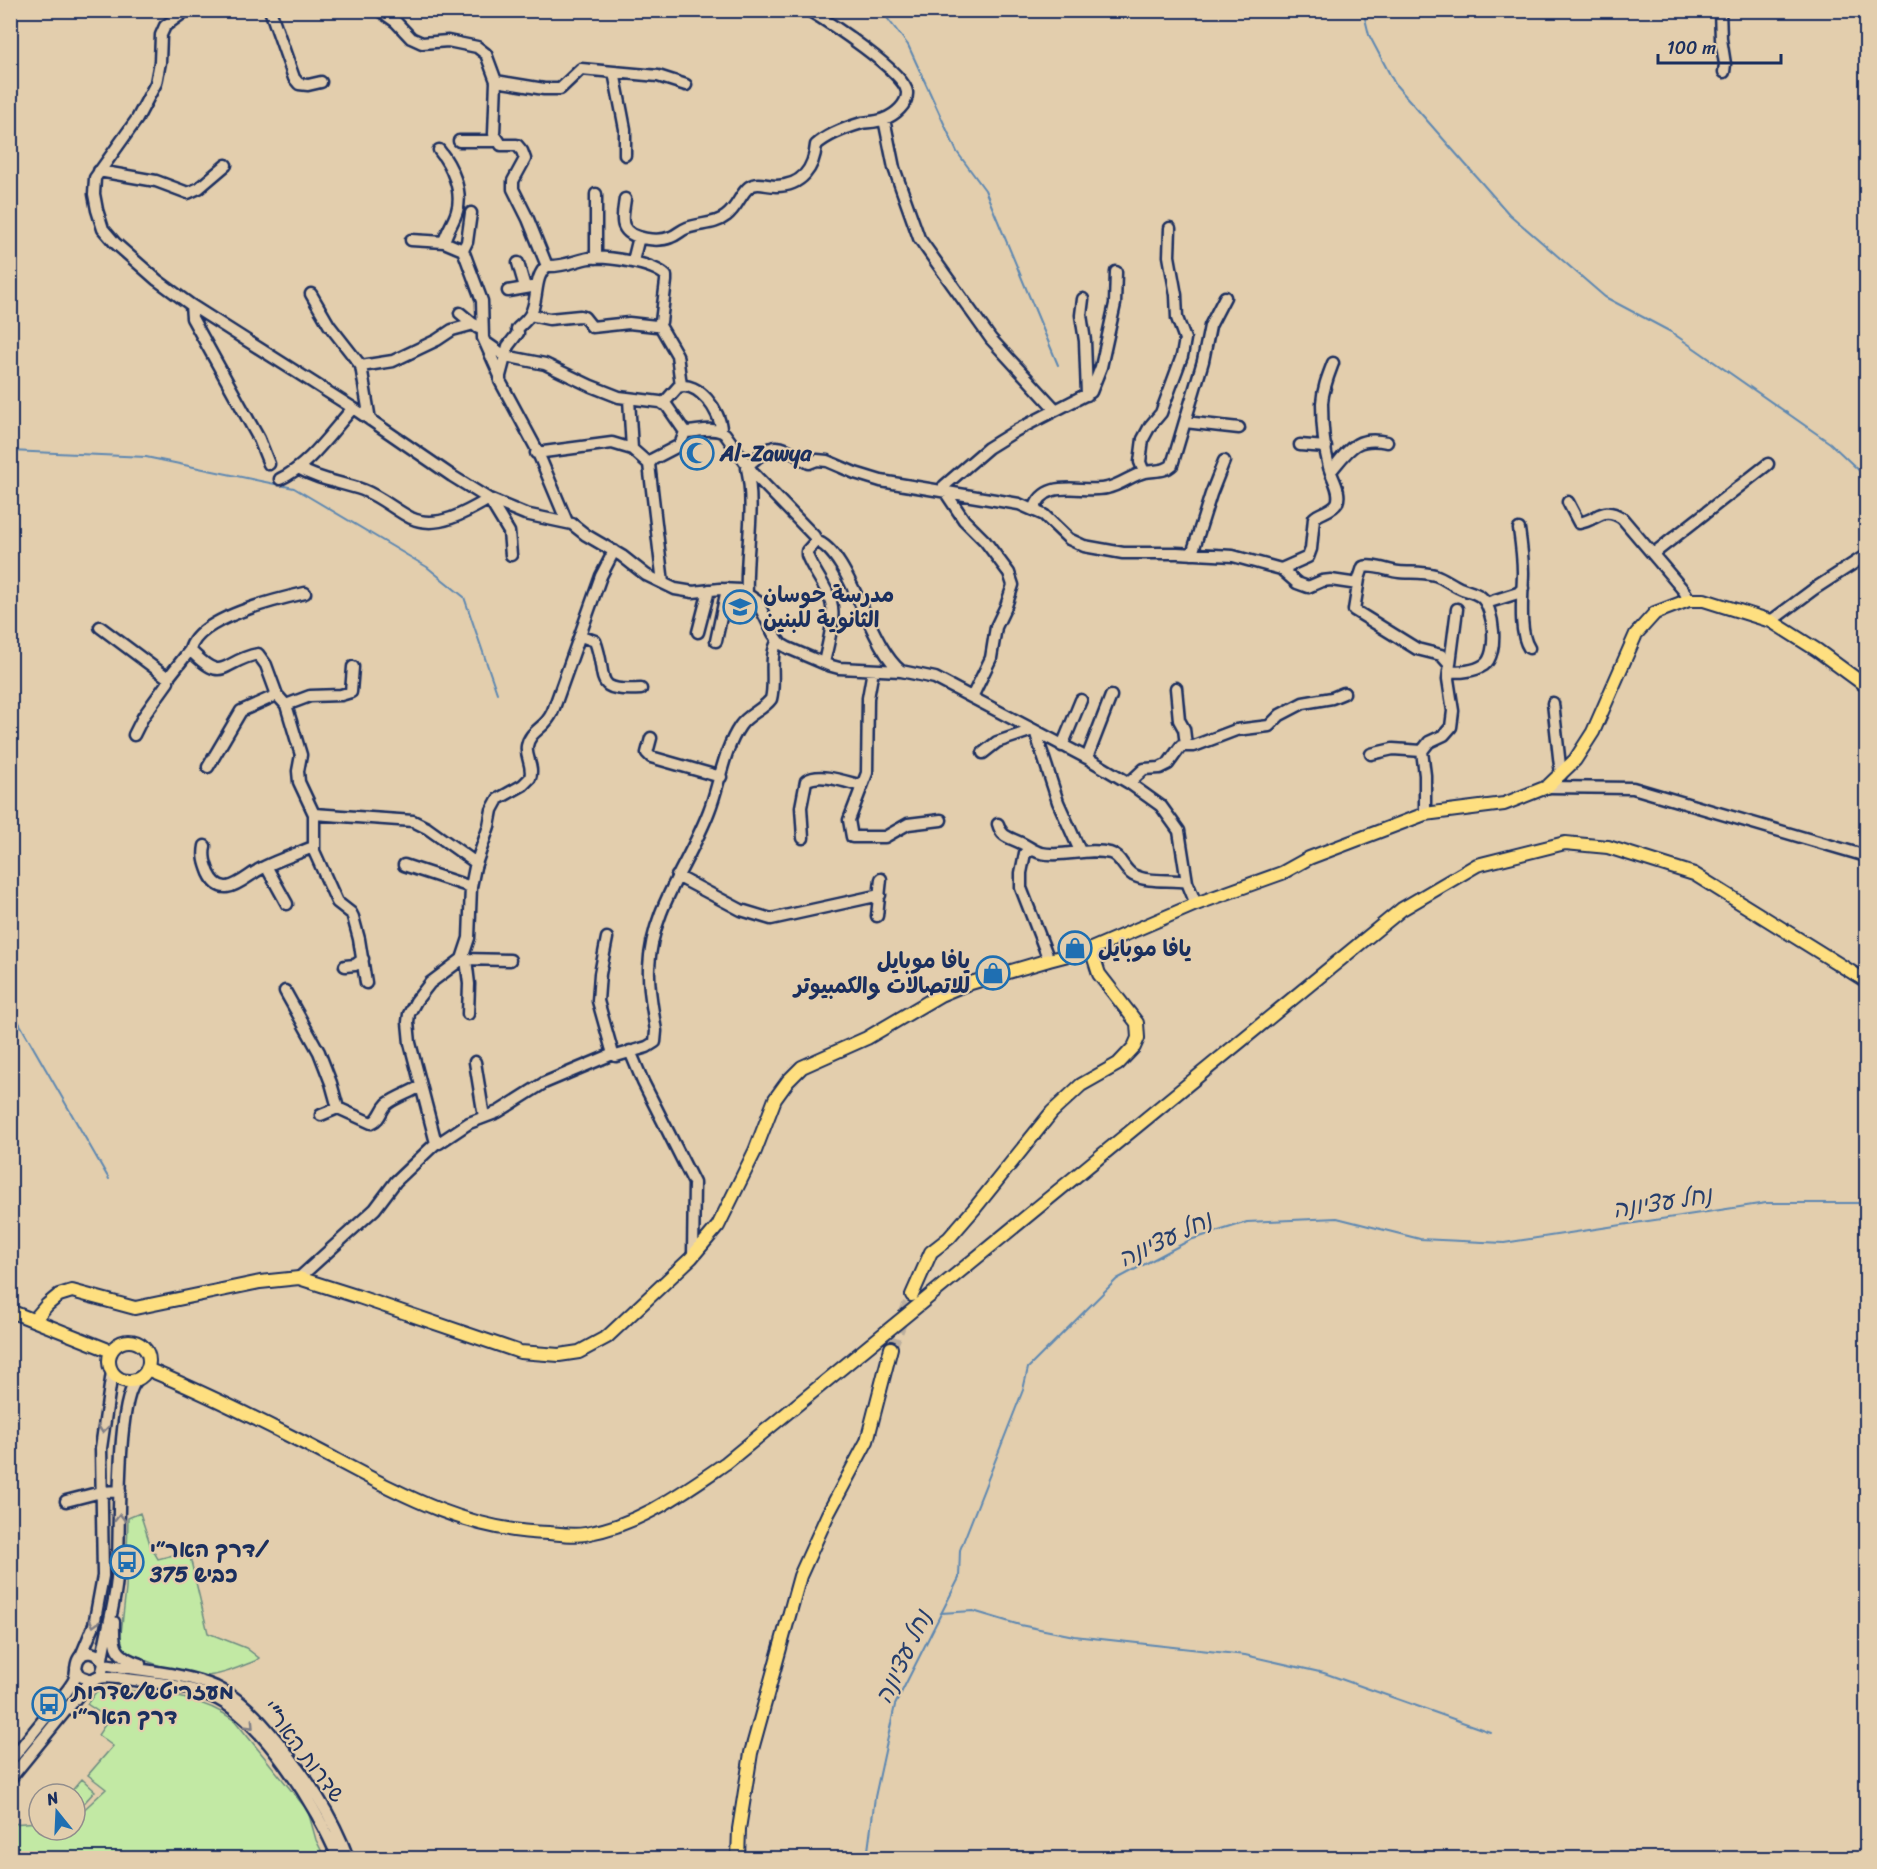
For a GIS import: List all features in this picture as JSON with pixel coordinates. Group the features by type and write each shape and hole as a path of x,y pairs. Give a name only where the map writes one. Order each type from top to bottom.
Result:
{"main road":[{"path":"35,1319 46,1305 59,1295 72,1291 135,1308 260,1282 299,1278 520,1352 559,1355 579,1352 607,1337 693,1254 718,1226 754,1151 775,1099 802,1067 867,1038 940,995 964,986 1091,949 1196,904 1282,873 1309,858 1425,814 1504,804 1547,788 1575,760 1593,732 1636,634 1655,613 1689,600 1704,600 1771,621 1817,650 1866,686"},
{"path":"147,1370 295,1438 407,1497 452,1516 529,1533 583,1534 629,1523 671,1500 726,1463 1402,909 1477,865 1564,843 1608,847 1644,857 1694,874 1866,981"},
{"path":"912,1295 932,1252 949,1238 975,1208 1052,1112 1081,1085 1118,1064 1134,1047 1138,1038 1137,1023 1099,974 1091,949"},
{"path":"10,1311 111,1351"},
{"path":"128,1341 141,1345 149,1357 147,1370 138,1379 123,1380 112,1372 109,1365 111,1351 121,1343 128,1341"},
{"path":"738,1858 739,1829 752,1753 800,1576 828,1514 867,1440 891,1348"}],"street":[{"path":"187,10 165,26 161,35 160,62 156,83 137,119 95,178 94,194 103,229 115,243 157,280 191,305 489,498 525,514 567,522 663,583 685,591 741,590 757,601 778,640 788,648 839,668 902,671 935,678 1087,758 1129,783 1161,806 1179,831 1187,882 1196,904"},
{"path":"270,10 294,78 299,84 308,85 321,82"},
{"path":"379,10 396,22 411,38 422,43 448,41 477,47 486,54 496,81 494,134 501,144 517,145 522,150 525,159 513,181 514,194 526,214 547,266"},
{"path":"625,199 624,224 628,231 639,237 664,239 687,228 719,221 739,203 749,187 758,183 778,186 787,184 807,173 813,165 816,145 825,137 861,123 884,119 899,109 906,100 907,91 905,85 889,66 808,10"},
{"path":"1720,10 1724,72"},
{"path":"496,81 544,90 560,89 581,69 658,76 686,85"},
{"path":"614,72 625,129 626,155"},
{"path":"884,119 894,168 919,238 991,339 1056,410"},
{"path":"459,141 499,141"},
{"path":"439,150 454,174 458,202 457,212 444,242"},
{"path":"99,171 156,180 188,193 198,188 225,165"},
{"path":"596,194 596,258"},
{"path":"471,213 467,242 463,250 480,296 481,333 500,376"},
{"path":"1144,472 1140,462 1143,439 1161,413 1182,356 1185,339 1177,318 1176,296 1169,256 1170,228"},
{"path":"633,261 639,237"},
{"path":"411,240 444,242 463,250"},
{"path":"530,315 549,319 580,316 584,317 592,327 629,323 656,326 661,322 666,276 659,270 633,261 596,258 562,266 547,266 543,269 537,286 530,315 517,329 518,333 514,336 505,356 500,381 525,427 567,522"},
{"path":"518,263 525,287"},
{"path":"972,697 991,658 996,627 1013,585 1009,573 985,541 964,520 944,490 944,486 988,448 1087,394 1094,387 1101,367 1115,304 1116,273"},
{"path":"508,291 537,286"},
{"path":"311,294 329,325 361,366 370,420"},
{"path":"1034,510 1037,501 1050,491 1068,488 1088,490 1106,488 1119,485 1144,472 1164,470 1172,465 1203,361 1210,326 1225,297"},
{"path":"1083,299 1081,315 1085,340 1087,394"},
{"path":"191,305 192,318 259,439 270,464"},
{"path":"460,314 505,356 544,364 591,386 629,399 663,404 667,406 685,432"},
{"path":"659,324 677,355 681,385"},
{"path":"361,366 393,362 452,330 481,333"},
{"path":"1281,569 1308,557 1314,518 1337,503 1338,492 1326,447 1323,396 1325,383 1333,363"},
{"path":"663,404 681,385"},
{"path":"681,385 692,386 699,390 711,406 721,425 721,430 739,451 747,466 814,536 816,541 820,542 837,560 882,649 902,671"},
{"path":"629,399 632,450"},
{"path":"280,479 298,468 353,408"},
{"path":"1185,422 1239,428"},
{"path":"685,432 721,430"},
{"path":"649,464 653,459 680,445 685,432"},
{"path":"1331,471 1343,456 1360,442 1372,439 1388,442"},
{"path":"536,453 605,443 632,450 649,464 663,583"},
{"path":"747,466 762,452 777,445 783,446 809,463 817,460 827,461 881,481 1009,501 1034,510 1052,520 1069,539 1084,546 1123,553 1233,556 1281,569 1298,583 1308,587 1331,580 1358,584"},
{"path":"1300,445 1326,447"},
{"path":"1192,554 1224,461"},
{"path":"1653,554 1768,464"},
{"path":"747,466 751,514 747,593"},
{"path":"298,468 314,477 345,483 367,492 412,518 429,522 466,512 489,498"},
{"path":"489,498 509,532 511,555"},
{"path":"1568,502 1579,523 1604,512 1618,515 1629,525 1689,600"},
{"path":"1519,529 1523,568 1523,630 1529,648"},
{"path":"816,541 807,551 807,555 830,600 832,609 824,663"},
{"path":"468,1014 469,984 464,959 469,938 471,887 476,863 495,803 530,778 532,772 527,751 529,740 532,734 551,716 581,636 583,623 601,576 614,551"},
{"path":"1771,621 1864,556"},
{"path":"1367,566 1396,572 1428,573 1477,595 1486,603 1493,630 1490,657 1485,664 1476,668 1460,672 1449,668 1441,656 1417,649 1354,610 1358,584 1361,570 1367,566"},
{"path":"1486,603 1518,593 1523,588"},
{"path":"716,641 727,589"},
{"path":"698,632 709,590"},
{"path":"134,735 143,717 168,682 168,678 199,636 221,620 268,602 305,593"},
{"path":"1425,814 1422,750 1429,742 1447,733 1451,727 1453,711 1448,691 1456,609"},
{"path":"100,627 168,678"},
{"path":"581,636 595,641 604,680 609,687 615,690 641,690"},
{"path":"299,1278 375,1209 396,1181 435,1143 439,1143 469,1123 498,1112 544,1083 613,1054 616,1056 651,1045 656,1037 649,978 650,952 658,919 708,814 739,727 746,718 771,699 774,671 773,652 778,640"},
{"path":"190,650 213,669 228,666 258,654 266,665 277,695 286,705 301,755 299,782 314,814 313,847 337,909 351,913 363,959 366,983"},
{"path":"286,705 310,696 341,695 351,692 352,667"},
{"path":"873,670 868,698 866,732 867,773 849,820 852,837 885,837 908,824 941,820"},
{"path":"1176,688 1179,720 1184,729 1186,745"},
{"path":"1129,783 1144,769 1160,768 1168,764 1181,746 1198,745 1236,730 1269,726 1280,715 1303,702 1332,698 1344,693"},
{"path":"208,767 241,711 277,695"},
{"path":"1087,758 1111,696"},
{"path":"1062,746 1081,700"},
{"path":"1553,703 1561,775"},
{"path":"983,753 997,742 1033,730"},
{"path":"1033,730 1058,802 1080,851"},
{"path":"651,738 647,753 651,757 721,777"},
{"path":"1371,754 1392,748 1422,750"},
{"path":"803,838 801,807 806,781 811,778 820,778 862,786"},
{"path":"1547,788 1633,788 1866,856"},
{"path":"314,814 413,821 427,828 476,863"},
{"path":"998,824 1002,835 1023,843 1032,850 1051,854 1101,851 1117,856 1127,870 1136,876 1154,880 1187,882"},
{"path":"205,846 206,866 212,879 221,886 231,886 266,866 313,847"},
{"path":"1032,850 1025,853 1020,884 1049,960"},
{"path":"266,866 287,904"},
{"path":"404,866 471,887"},
{"path":"677,876 741,910 771,919 880,895"},
{"path":"877,915 881,879"},
{"path":"607,938 600,974 598,1001 613,1054"},
{"path":"345,966 363,959"},
{"path":"435,1143 419,1087 410,1043 409,1014 430,983 464,959 510,960"},
{"path":"285,992 319,1052 338,1108"},
{"path":"630,1052 694,1183 693,1254"},
{"path":"475,1062 484,1117"},
{"path":"321,1115 338,1108 371,1123 381,1117 390,1102 419,1087"},
{"path":"10,1761 74,1680 76,1668 94,1625 103,1576 102,1430 112,1372"},
{"path":"138,1379 132,1384 122,1432 113,1639 121,1655 168,1674"},
{"path":"66,1501 101,1492 120,1491"},
{"path":"10,1779 85,1686 97,1679 103,1671 115,1598"},
{"path":"81,1656 90,1653 99,1656 103,1661"},
{"name":"שדרות האר\"י","path":"103,1661 168,1674 216,1687 239,1700 251,1710 311,1784 332,1818 348,1858"},
{"path":"76,1668 83,1678 97,1679"},
{"name":"שדרות האר\"י","path":"97,1679 107,1677 176,1686 212,1696 233,1708 256,1731 302,1790 322,1823 338,1858"}],"green space":[{"path":"140,1513 151,1547 158,1559 185,1552 190,1557 208,1633 246,1648 259,1658 225,1672 198,1676 167,1668 123,1650 120,1643 126,1589 128,1518"},
{"path":"103,1688 172,1696 205,1705 235,1721 308,1811 316,1840 325,1858 11,1858 11,1824 27,1823 27,1842 87,1842 87,1807 106,1789 88,1775 113,1746 98,1735 109,1719 87,1704 96,1692"},
{"path":"87,1784 95,1791 87,1800"}],"waterway":[{"path":"881,10 908,45 957,152 985,190 1058,365"},
{"path":"1363,10 1369,35 1395,84 1509,214 1605,297 1671,332 1830,443 1866,477"},
{"path":"10,451 146,457 294,488 427,567 464,597 497,693"},
{"path":"10,1007 109,1179"},
{"name":"נחל עציונה","path":"867,1858 875,1797 895,1705 959,1578 960,1550 1023,1390 1028,1368 1117,1279 1190,1240 1247,1222 1337,1218 1420,1239 1504,1243 1766,1203 1866,1203"},
{"path":"941,1613 973,1611 1020,1625 1074,1636 1245,1655 1324,1673 1490,1732"}],"tunnel":[{"path":"891,1348 912,1295"}],"place":[{"name":"Al-Zawya","path":"697,453"},
{"name":"مدرسة حوسان الثانوية للبنين","path":"740,607"},
{"name":"يافا موبايل","path":"1075,948"},
{"name":"يافا موبايل للاتصالات والكمبيوتر","path":"993,973"},
{"name":"דרך האר״י/ כביש 375","path":"127,1562"},
{"name":"מעזריטש/שדרות דרך האר״י","path":"49,1704"}]}
